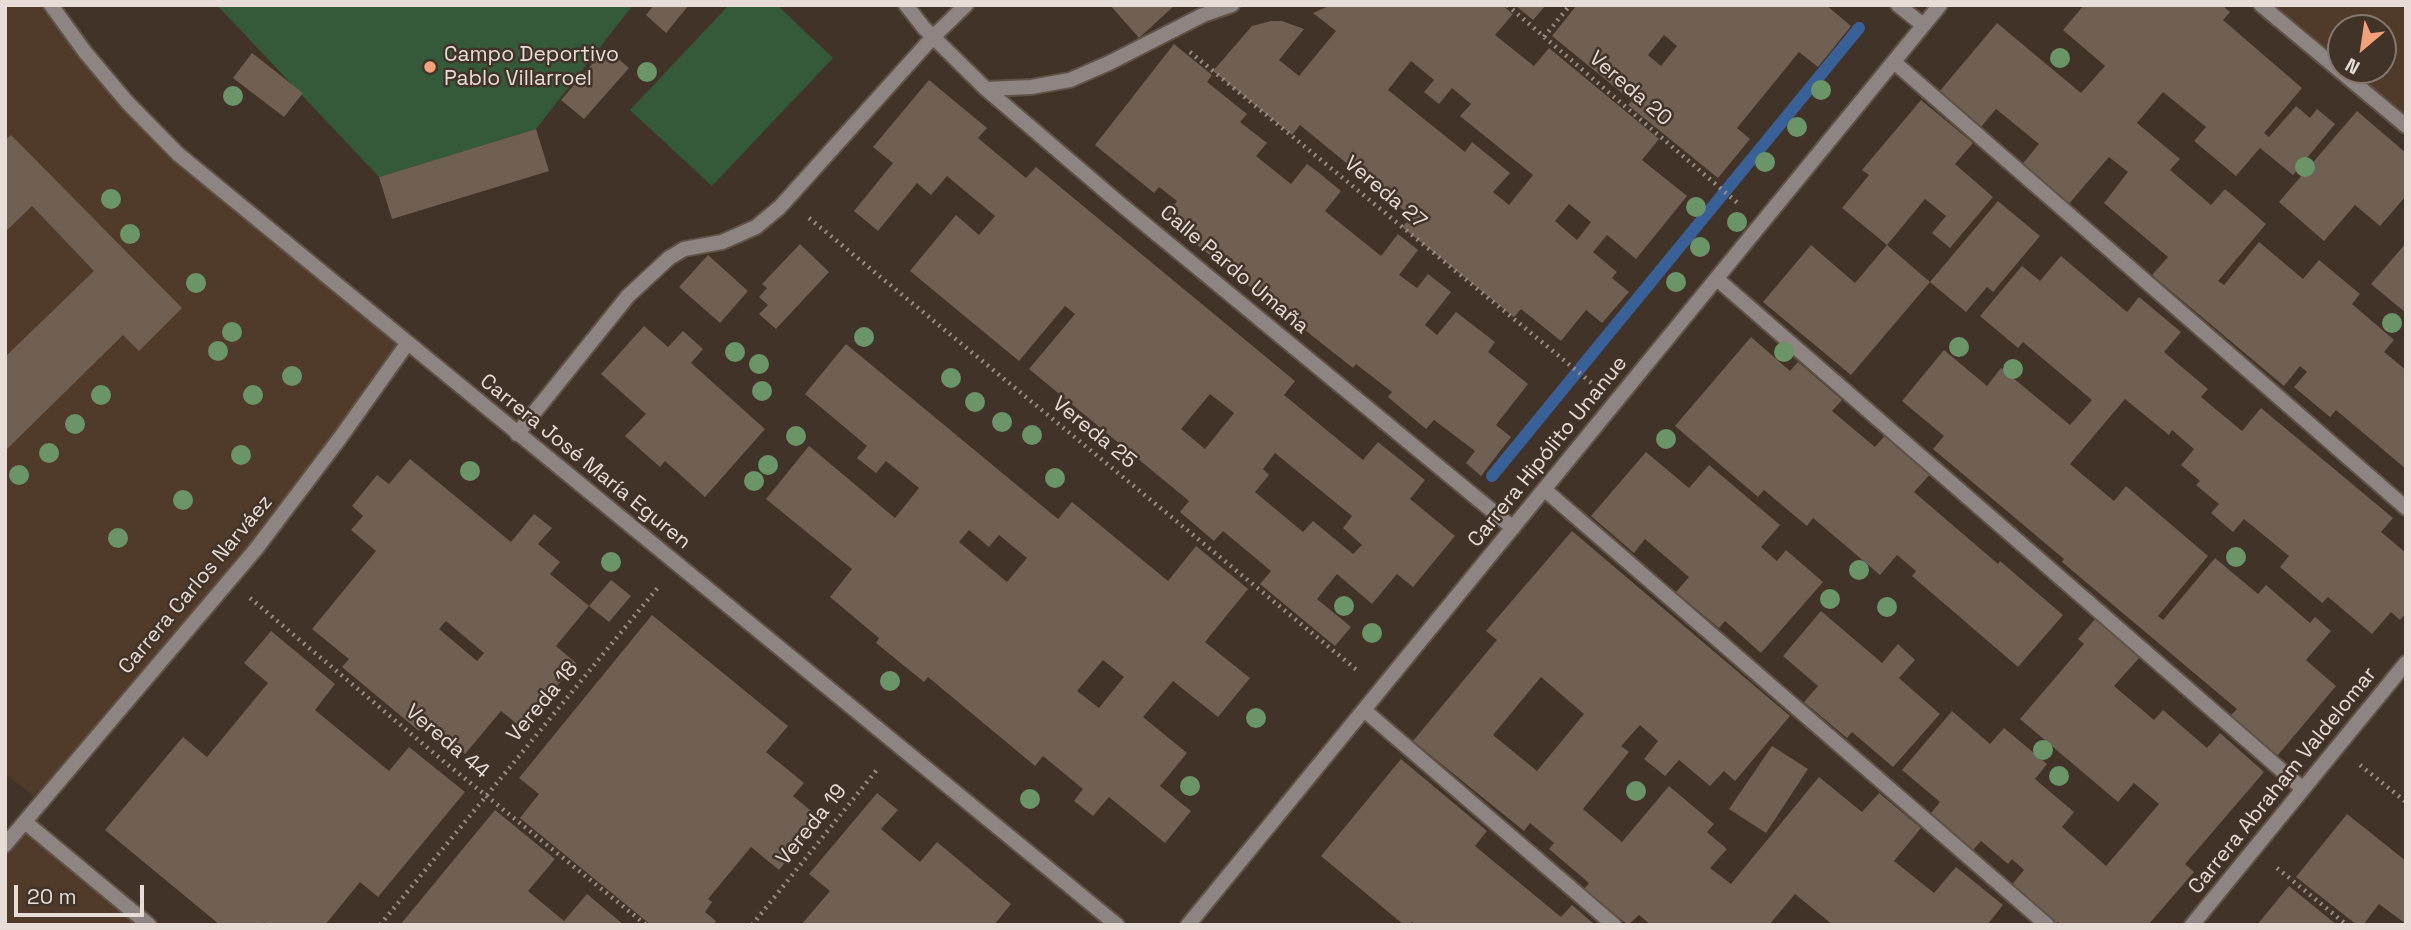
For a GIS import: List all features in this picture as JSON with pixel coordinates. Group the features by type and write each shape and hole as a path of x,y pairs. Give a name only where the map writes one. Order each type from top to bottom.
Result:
{"street":[{"name":"Carrera José María Eguren","path":"51,5 85,52 127,102 178,154 1117,925"},
{"name":"Calle Pardo Umaña","path":"906,5 933,37 986,89 1118,202 1513,528"},
{"path":"517,434 628,296 669,258 684,249 722,242 756,227 787,200 933,37 966,5"},
{"path":"986,89 1031,87 1070,80 1203,15 1232,5"},
{"path":"1898,5 1923,25"},
{"name":"Carrera Hipólito Unanue","path":"1195,922 1364,710 1940,5"},
{"path":"2261,5 2406,126"},
{"path":"1894,62 2406,508"},
{"path":"1717,279 2303,789"},
{"name":"Carrera Carlos Narváez","path":"5,845 230,580 340,438 407,344"},
{"path":"1545,490 2047,925"},
{"name":"Carrera Abraham Valdelomar","path":"2192,925 2406,663"},
{"path":"1364,710 1614,925"},
{"path":"25,822 149,925"}],"path":[{"name":"Vereda 20","path":"1507,5 1731,198"},
{"path":"1544,37 1570,5"},
{"name":"Vereda 27","path":"1168,34 1583,376"},
{"name":"Vereda 25","path":"787,200 1381,690"},
{"name":"Vereda 18","path":"380,925 677,565"},
{"name":"Vereda 44","path":"230,580 486,796 646,925"},
{"name":"Vereda 19","path":"752,925 897,745"},
{"path":"2338,746 2406,802"},
{"path":"2254,849 2347,925"}],"shaded area":[{"path":"5,5 51,5 127,102 407,344 340,438 42,802 5,774"},
{"path":"2261,5 2406,5 2406,126 2356,84 2397,84 2397,14 2327,14 2327,60"},
{"path":"25,822 149,925 5,925 5,845"}],"green space":[{"name":"Campo Deportivo Pablo Villarroel","path":"217,5 633,5 536,129 379,177"},
{"path":"729,5 777,5 833,58 712,186 630,110"}],"building":[{"path":"654,5 689,5 666,33 646,15"},
{"path":"1110,5 1175,5 1139,38"},
{"path":"1331,5 1502,5 1513,14 1495,35 1534,66 1549,48 1659,139 1642,160 1687,196 1636,259 1607,235 1593,252 1617,272 1612,278 1629,292 1602,323 1586,310 1561,341 1521,309 1514,317 1402,227 1412,217 1300,125 1292,135 1213,71 1252,26 1282,21 1304,29 1279,60 1299,76 1336,31 1313,13","holes":["1411,61 1434,80 1424,92 1439,104 1452,88 1471,104 1460,116 1533,175 1509,205 1493,192 1510,173 1472,142 1465,152 1388,90","1569,204 1591,222 1577,240 1555,221"]},
{"path":"1515,5 1546,5 1533,20"},
{"path":"1577,5 1826,5 1851,26 1818,67 1799,52 1737,128 1750,139 1718,178 1628,105 1632,101 1552,36","holes":["1664,35 1677,46 1661,66 1648,55"]},
{"path":"2084,5 2222,5 2230,12 2223,20 2302,88 2264,133 2269,137 2296,106 2310,118 2317,109 2335,124 2293,175 2260,148 2236,176 2194,141 2206,127 2163,92 2137,123 2180,159 2170,170 2211,205 2225,189 2266,224 2218,281 2224,285 2259,242 2303,279 2319,260 2360,294 2352,304 2394,340 2384,352 2406,370 2406,469 2336,410 2330,417 2294,387 2307,372 2300,366 2284,386 2152,275 2168,257 2104,203 2128,172 2109,157 2067,206 2020,167 2039,144 1996,109 1981,127 1939,92 1997,23 2081,93 2105,66 2063,30"},
{"path":"1174,44 1212,75 1207,82 1247,114 1240,122 1267,143 1256,156 1291,184 1307,164 1318,172 1341,191 1325,211 1381,256 1398,234 1418,250 1399,275 1417,288 1428,274 1451,292 1425,325 1437,335 1456,312 1495,342 1488,352 1528,384 1496,425 1511,437 1481,476 1466,463 1475,451 1434,420 1426,429 1388,397 1392,392 1356,364 1353,368 1164,219 1177,201 1159,187 1154,193 1095,145"},
{"path":"606,48 629,68 584,119 561,100"},
{"path":"252,53 303,93 284,117 233,78"},
{"path":"929,80 987,128 978,138 1026,178 1036,167 1295,381 1284,395 1363,460 1378,442 1425,480 1410,499 1455,536 1413,587 1397,574 1372,604 1337,574 1317,599 1351,627 1335,646 1260,584 1271,571 1223,531 1214,541 1180,512 1189,501 1029,369 1075,314 1065,306 1019,361 910,271 956,215 979,235 995,216 947,176 931,195 917,183 878,231 854,211 893,163 873,147","holes":["1210,394 1234,413 1205,449 1181,429","1275,453 1352,516 1343,528 1362,545 1353,554 1313,521 1303,532 1255,492 1269,475 1263,469"]},
{"path":"1921,100 1973,143 1955,164 1993,197 1950,248 1932,233 1946,216 1925,199 1887,245 1842,208 1869,175 1862,170"},
{"path":"2357,111 2406,153 2406,196 2380,226 2355,205 2324,241 2279,202"},
{"path":"536,129 549,171 392,219 379,177"},
{"path":"11,135 182,308 139,351 123,335 5,451 5,357 94,271 32,206 5,232 5,140"},
{"path":"1998,201 2040,236 1993,292 1987,287 1966,312 1930,282"},
{"path":"2406,243 2406,313 2371,284"},
{"path":"800,244 829,272 776,329 759,314 768,305 759,297 767,288 762,284"},
{"path":"1811,245 1855,283 1887,245 1930,282 1851,375 1763,302"},
{"path":"708,255 748,291 720,323 679,287"},
{"path":"2061,256 2127,312 2139,297 2181,332 2164,352 2208,389 2201,397 2242,431 2261,408 2393,518 2381,532 2406,553 2406,613 2400,620 2391,612 2372,634 2328,597 2322,603 2280,567 2289,556 2244,519 2233,532 2211,513 2219,504 2196,485 2200,481 2181,465 2194,449 2172,430 2169,435 2125,399 2070,464 2114,501 2126,486 2208,556 2158,616 2163,620 2215,558 2258,594 2266,585 2310,623 2315,617 2331,631 2306,660 2336,686 2277,756 2230,716 2237,709 1933,449 1944,436 1902,401 1944,350 1987,386 2001,368 2070,425 2092,400 2023,342 2018,348 1980,316 2022,266 2040,281"},
{"path":"644,326 668,347 683,331 703,349 691,363 765,429 705,497 665,461 660,467 625,436 646,414 601,374"},
{"path":"1751,337 1790,371 1798,362 1842,400 1832,411 1875,447 1887,433 1932,472 1914,492 2063,615 2018,667 1912,576 1916,571 1897,555 1880,575 1813,518 1807,526 1764,490 1758,497 1675,426"},
{"path":"846,344 1058,519 1072,502 1168,581 1196,546 1248,589 1205,642 1250,678 1218,717 1173,681 1143,717 1187,753 1160,786 1191,811 1165,843 1109,797 1093,816 1074,801 1083,789 1043,756 1035,766 928,677 924,682 876,643 879,638 830,597 852,569 766,499 809,446 895,518 919,488 886,461 876,473 857,458 867,446 805,394","holes":["969,530 989,547 999,535 1027,558 1007,582 959,542","1103,660 1124,677 1099,708 1077,691"]},
{"path":"1646,452 1689,488 1709,465 1780,525 1761,547 1777,561 1786,550 1823,582 1761,653 1725,621 1719,628 1676,592 1689,577 1645,539 1634,553 1591,516"},
{"path":"410,459 511,542 534,514 552,528 538,544 560,562 550,574 589,606 556,646 576,663 522,728 501,711 465,754 426,722 419,731 342,667 349,659 312,629 376,551 351,530 363,516 352,506 377,475 389,484","holes":["446,621 484,653 477,661 439,629"]},
{"path":"1572,531 1790,716 1735,781 1724,771 1710,786 1679,760 1665,776 1644,759 1658,741 1640,725 1621,746 1629,752 1583,809 1622,842 1669,786 1714,824 1707,832 1727,849 1710,868 1731,884 1819,777 1862,812 1879,793 1921,828 1894,861 1934,893 1956,867 2003,905 1987,925 1833,925 1795,894 1769,925 1651,925 1639,915 1628,925 1584,889 1589,883 1549,849 1554,843 1530,823 1524,831 1413,741 1497,640 1486,631","holes":["1541,677 1584,714 1537,771 1493,735"]},
{"path":"611,580 631,596 609,622 589,606"},
{"path":"1821,611 1882,663 1898,644 1915,660 1899,678 1940,714 1893,767 1852,732 1847,738 1804,702 1818,686 1783,656"},
{"path":"652,615 788,726 766,752 804,783 793,796 821,819 779,870 751,847 708,899 712,902 705,912 716,921 713,925 651,925 520,818 539,794 519,778"},
{"path":"2095,619 2140,657 2114,686 2154,720 2163,710 2207,748 2220,733 2264,772 2185,864 2194,872 2148,925 2061,925 2058,922 2053,925 2010,887 2024,870 2012,859 2008,864 1981,841 1973,850 1931,813 1940,802 1902,770 1952,711 1990,744 2004,728 2047,764 2035,779 2074,812 2062,827 2106,866 2159,804 2134,783 2118,802 2020,719 2084,644 2078,639"},
{"path":"271,631 335,684 315,710 389,771 409,747 465,792 378,897 360,882 325,925 267,925 264,922 262,925 220,925 105,830 183,737 207,757 268,683 244,663"},
{"path":"1772,746 1808,769 1766,833 1729,809"},
{"path":"1401,759 1487,831 1475,846 1561,917 1572,905 1595,925 1416,925 1412,922 1404,925 1321,856"},
{"path":"877,793 898,810 881,829 920,862 937,842 1011,904 994,925 801,925 830,891 809,874"},
{"path":"495,810 555,859 528,891 564,921 587,894 624,925 400,925"},
{"path":"2347,814 2406,861 2406,924 2379,904 2363,925 2357,925 2296,877"},
{"path":"2289,886 2337,925 2257,925"}],"waterway":[{"path":"1492,476 1859,28"}],"place":[{"name":"Campo Deportivo Pablo Villarroel","path":"430,67"}]}
